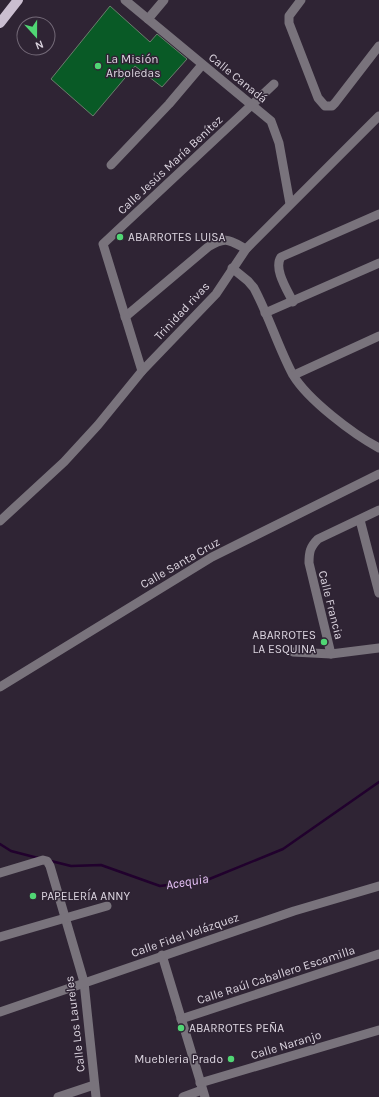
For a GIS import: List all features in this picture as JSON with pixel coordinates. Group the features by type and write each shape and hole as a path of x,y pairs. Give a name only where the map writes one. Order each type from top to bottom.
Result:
{"main road":[{"path":"0,23 18,0"}],"street":[{"name":"Calle Canadá","path":"125,0 271,121 276,130 290,204"},
{"path":"148,19 164,0"},
{"path":"301,0 289,16 289,23 318,98 325,106 332,106 335,103 379,46"},
{"path":"111,165 169,104 202,65"},
{"name":"Calle Jesús María Benítez","path":"125,317 104,244 274,84"},
{"name":"Trinidad rivas","path":"0,521 64,462 98,425 142,371 216,294 246,249 379,116"},
{"path":"293,302 278,265 282,258 379,214"},
{"path":"142,371 125,317 208,247 218,241 230,240 246,249"},
{"path":"265,313 379,263"},
{"path":"232,268 254,288 294,375 303,388 339,420 379,448"},
{"path":"294,375 379,336"},
{"name":"Calle Santa Cruz","path":"0,687 212,557 379,474"},
{"path":"379,510 360,520 379,592"},
{"name":"Calle Francia","path":"331,654 309,562 309,552 313,544 318,539 360,520"},
{"path":"293,652 331,654 379,648"},
{"name":"Calle Los Laureles","path":"0,873 43,860 47,861 50,866 84,982 96,1097"},
{"name":"Calle Fidel Velázquez","path":"0,1012 162,955 294,911 379,886"},
{"path":"0,937 107,906"},
{"name":"Calle Raúl Caballero Escamilla","path":"181,1019 379,954"},
{"path":"162,955 202,1090"},
{"name":"Calle Naranjo","path":"183,1097 379,1030"},
{"path":"58,1097 94,1085"}],"building":[{"path":"110,6 150,42 157,34 187,59 162,87 135,66 93,116 51,79"}],"waterway":[{"name":"Acequia","path":"51,861 71,866 101,865 160,886 207,880 283,849 379,782"},
{"name":"Acequia","path":"0,844 11,851 38,858"}],"place":[{"name":"La Misión Arboledas","path":"98,66"},
{"name":"ABARROTES LUISA","path":"120,237"},
{"name":"ABARROTES LA ESQUINA","path":"324,642"},
{"name":"PAPELERÍA ANNY","path":"33,896"},
{"name":"ABARROTES PEÑA","path":"181,1028"},
{"name":"Muebleria Prado","path":"231,1059"}]}
